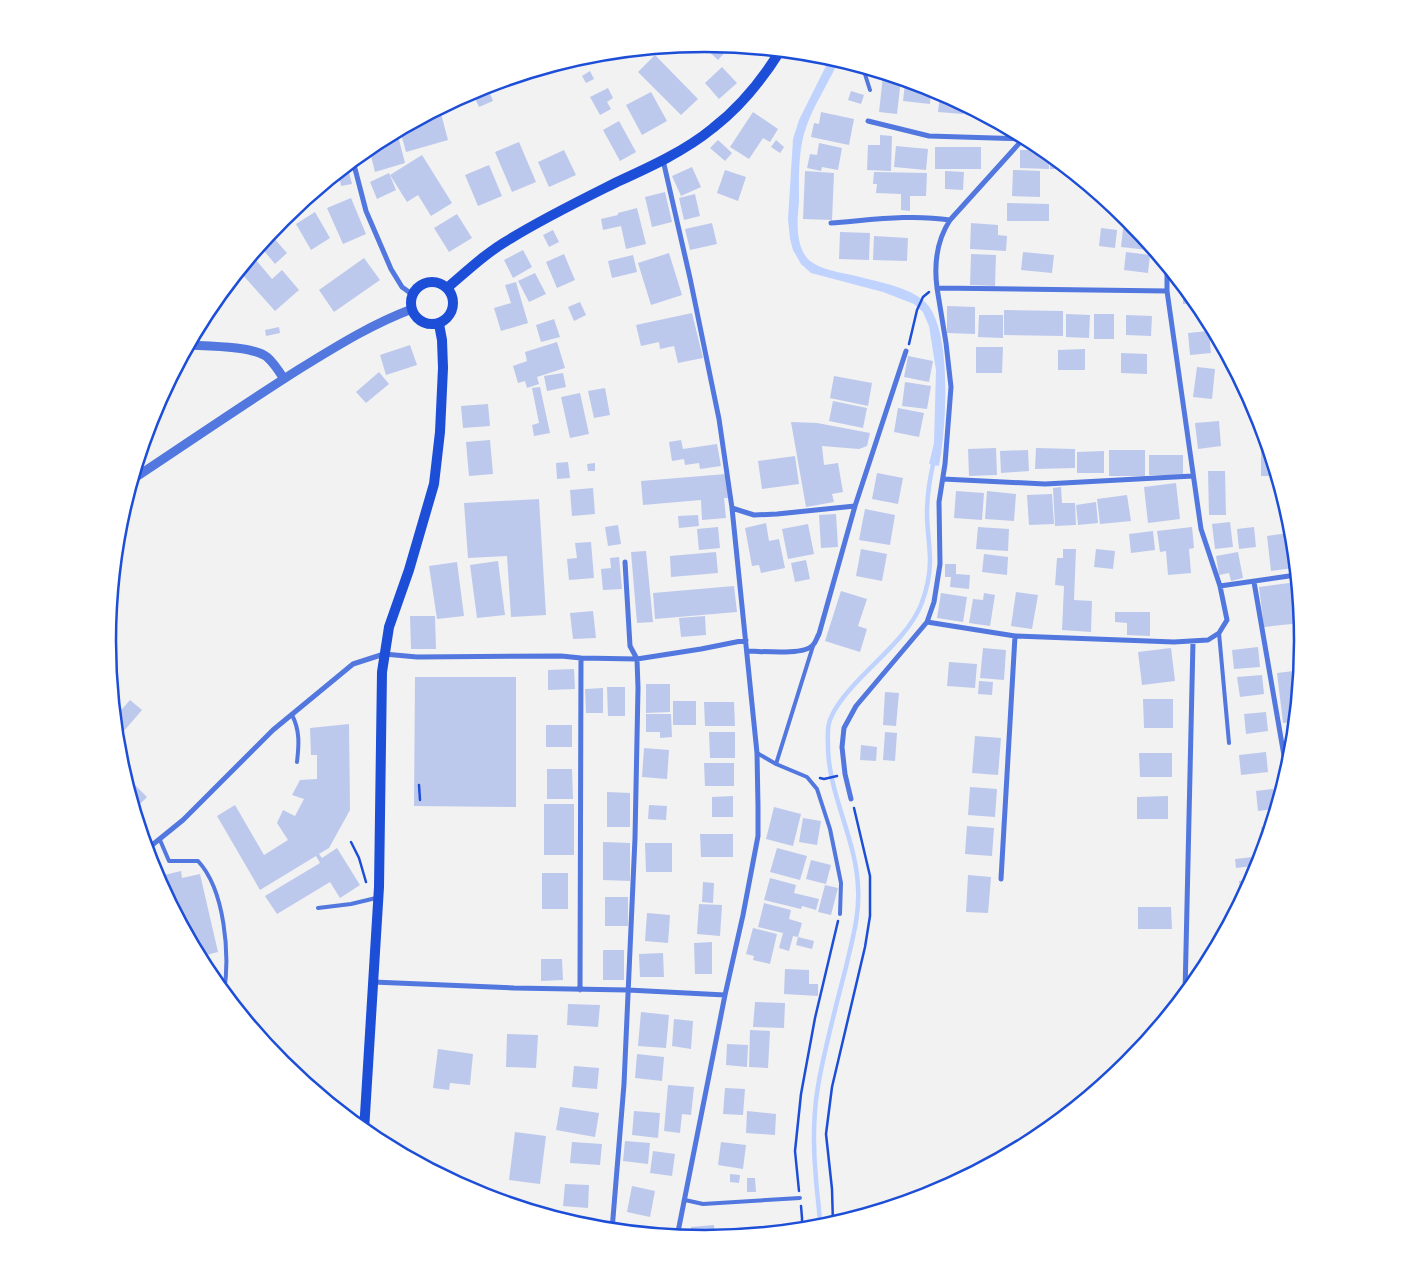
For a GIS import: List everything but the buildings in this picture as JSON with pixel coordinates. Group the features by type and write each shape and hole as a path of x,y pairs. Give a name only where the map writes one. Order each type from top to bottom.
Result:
{"main road":[{"path":"447,288 475,263 508,240 598,192 664,160 714,128 758,83 776,57"},
{"path":"428,282 435,282 447,288 451,294 453,308 445,320 439,324 425,324 414,315 411,302 412,295 416,289 428,282"},
{"path":"365,1122 378,898 380,707 384,654 389,627 409,570 434,484 440,432 443,368 442,340 439,324"}],"street":[{"path":"868,121 929,136 1010,138"},
{"path":"851,799 845,774 842,747 844,728 856,706 927,622 934,602 940,564 939,502 943,479 950,387 946,343 935,273 937,255 944,231 950,220 1020,144"},
{"path":"664,160 719,419 732,508 757,753 758,836 679,1229"},
{"path":"355,168 366,211 391,269 402,287 412,295"},
{"path":"831,223 910,217 931,217 950,220"},
{"path":"927,622 1015,636 1174,642 1208,640 1219,633 1227,620 1220,586 1201,529 1167,291 1167,277"},
{"path":"937,288 1167,291"},
{"path":"140,474 356,334 412,309"},
{"path":"196,345 238,348 257,352 267,356 284,379"},
{"path":"747,651 791,652 813,646 819,634 855,506 906,351"},
{"path":"943,479 1045,484 1193,476"},
{"path":"732,508 754,515 855,506"},
{"path":"613,1223 624,1084 635,838 638,688 637,659 630,646 625,562"},
{"path":"1220,586 1290,576"},
{"path":"1254,582 1284,753"},
{"path":"1001,879 1015,636"},
{"path":"153,845 193,811 255,747 353,664 384,654 416,657 561,656 637,659 746,640"},
{"path":"1185,982 1192,641"},
{"path":"580,990 581,658"},
{"path":"373,982 725,994"}],"lane":[{"path":"865,75 870,90"},
{"path":"1219,633 1228,743"},
{"path":"776,764 813,646"},
{"path":"292,715 297,725 297,762"},
{"path":"757,753 776,764 807,777 817,789 830,829 841,883 840,914"},
{"path":"160,840 169,861 198,860 208,874 223,915 227,964 225,983"},
{"path":"318,908 378,898"},
{"path":"685,1200 703,1204 800,1198"}],"path":[{"path":"906,351 922,297"},
{"path":"824,779 840,775"},
{"path":"419,785 420,800"},
{"path":"834,1216 826,1134 832,1087 865,947 870,916 870,876 851,799"},
{"path":"351,842 359,858 366,882 367,900"},
{"path":"802,1222 794,1151 801,1094 815,1018 840,914"}],"water":[{"path":"826,66 835,68 811,116 802,142 799,168 798,233 800,243 807,258 817,265 886,283 912,293 926,303 935,317 944,357 945,382 944,429 939,466 929,464 934,443 936,370 929,326 923,312 914,304 883,292 811,273 801,264 793,250 788,219 793,139 799,120"}],"waterway":[{"path":"820,1219 814,1144 816,1097 827,1041 853,937 858,897 853,852 837,800 829,765 828,726 833,713 842,699 900,638 915,616 925,595 930,567 927,506 934,460"}]}
